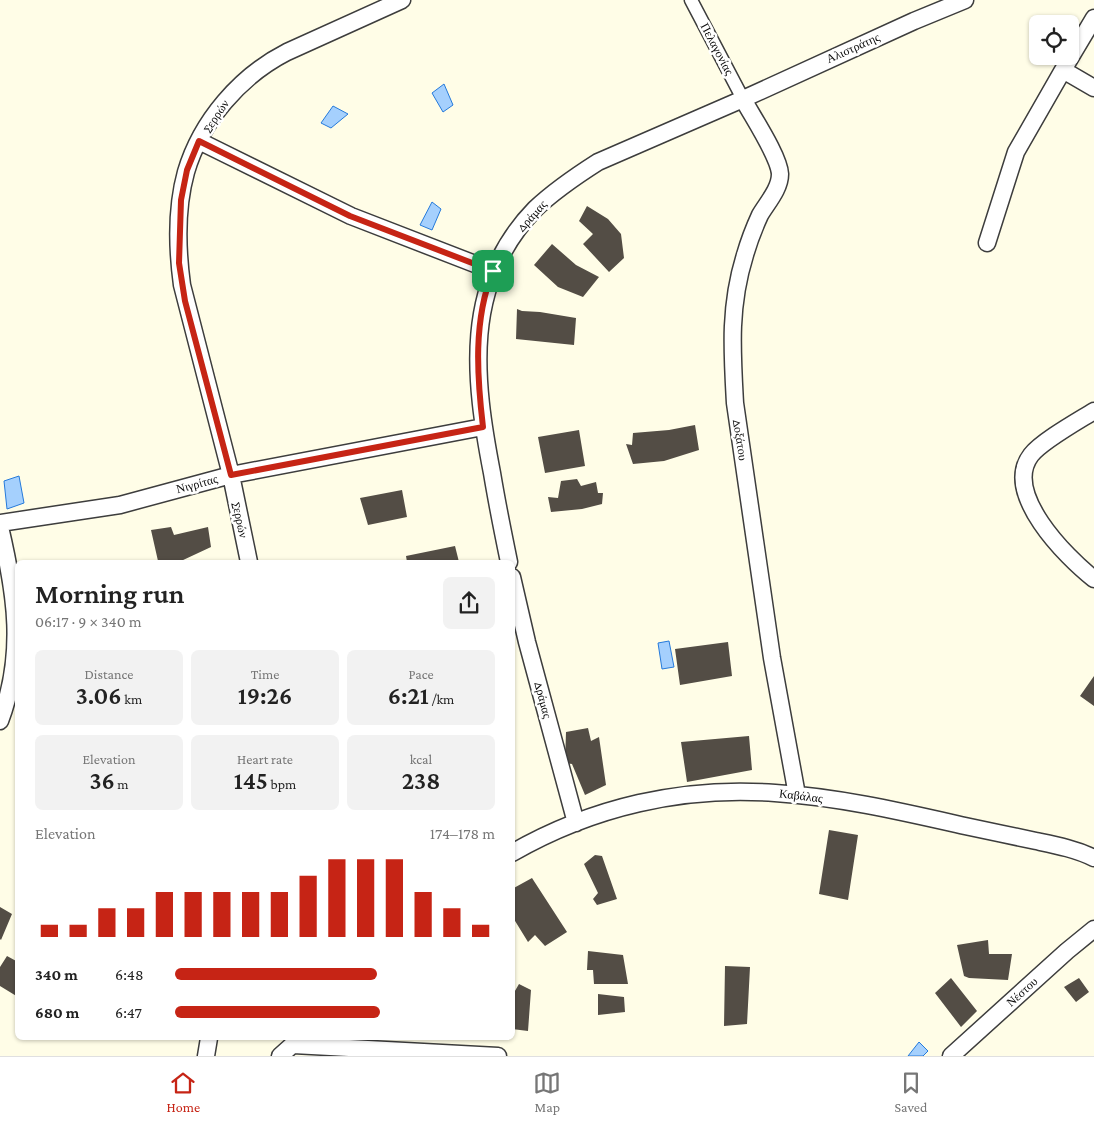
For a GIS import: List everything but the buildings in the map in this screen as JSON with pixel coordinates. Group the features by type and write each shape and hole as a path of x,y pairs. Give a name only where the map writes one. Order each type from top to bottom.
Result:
{"street":[{"name":"Σερρών","path":"249,560 231,475 185,301 179,263 181,200 187,170 199,141 222,104 245,80 270,60 402,0"},
{"name":"Πελαγονίας","path":"690,0 743,99"},
{"name":"Αλιστράτης","path":"743,99 914,21 965,0"},
{"path":"987,243 1016,152 1094,18"},
{"path":"1063,70 1094,88"},
{"name":"Δράμας","path":"509,560 483,427 479,391 479,332 485,296 493,271 514,235 534,211 578,174 614,154 743,99"},
{"name":"Δοξάτου","path":"743,99 772,152 780,175 752,236 740,274 732,315 732,370 735,403 772,658 797,795"},
{"path":"199,141 350,216 493,271"},
{"path":"1094,411 1035,451 1026,463 1024,474 1028,496 1042,525 1067,554 1094,579"},
{"name":"Νιγρίτας","path":"0,523 120,505 231,475 483,427"},
{"path":"0,527 13,586 15,604"},
{"name":"Δράμας","path":"515,591 576,823"},
{"path":"0,721 11,689 15,657"},
{"name":"Καβάλας","path":"515,851 542,837 622,807 690,794 760,792 797,795 872,806 1058,846 1094,858"},
{"name":"Νέστου","path":"951,1056 1094,928"},
{"path":"206,1056 209,1040"},
{"path":"291,1046 498,1056"}],"water":[{"path":"444,84 453,105 443,112 432,93"},
{"path":"333,106 348,114 331,128 321,123"},
{"path":"432,202 441,209 432,230 420,225"},
{"path":"19,476 24,503 7,509 4,481"},
{"path":"669,641 674,667 662,669 658,643"},
{"path":"919,1042 928,1051 923,1056 908,1056"}],"route":[{"path":"199,141 350,216 493,271 485,296 479,332 478,369 483,427 231,475 185,301 179,263 179,217 183,186 192,155 199,141"}]}
